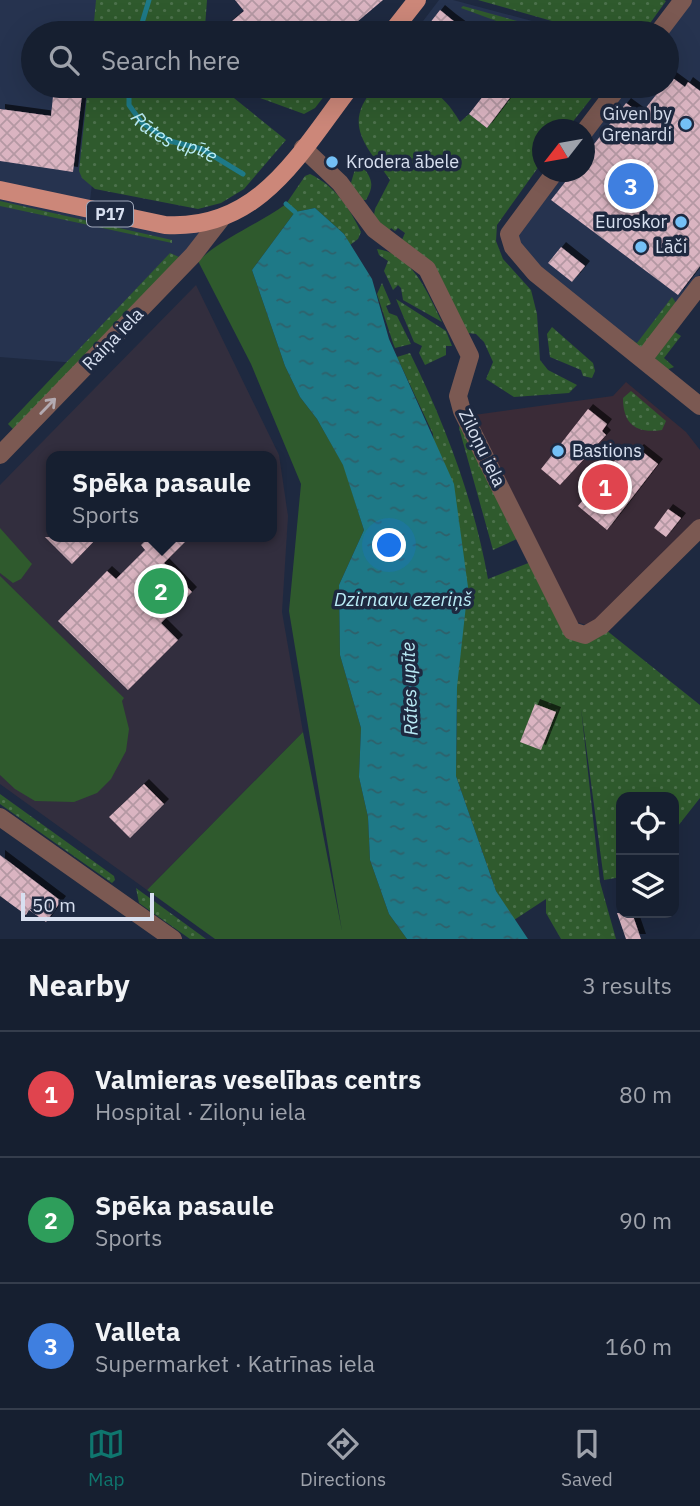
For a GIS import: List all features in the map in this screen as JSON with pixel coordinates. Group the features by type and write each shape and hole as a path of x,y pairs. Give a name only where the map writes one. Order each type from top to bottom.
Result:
{"main road":[{"path":"400,21 417,0"},
{"name":"P17","path":"0,190 166,225 193,227 221,219 248,206 276,181 342,98"}],"street":[{"path":"667,21 683,0"},
{"path":"594,119 610,98"},
{"name":"Ziloņu iela","path":"303,148 340,183 374,229 427,269 470,356 458,396 463,411 572,631 585,635 601,626 699,531"},
{"path":"548,182 509,234 513,247 535,273 700,405"},
{"name":"Raiņa iela","path":"0,455 193,255 221,219"},
{"path":"647,354 700,285"},
{"path":"0,817 173,939"}],"shaded area":[{"path":"0,0 114,0 111,21 21,21 21,98 103,98 89,209 166,225 221,219 89,364 0,357"},
{"path":"96,0 207,0 205,21 94,21"},
{"path":"439,0 453,0 532,21 423,21"},
{"path":"478,0 666,1 652,21 552,21"},
{"path":"683,0 700,0 700,274 641,358 535,273 509,235 548,182 595,182 595,119 610,98 679,98 679,21 673,21"},
{"path":"463,6 517,21 496,21 461,8"},
{"path":"87,98 234,98 286,140 244,189 221,203 198,209 95,189 82,178 79,171"},
{"path":"260,98 323,98 315,108 304,114"},
{"path":"367,98 442,98 460,122 469,114 487,128 510,98 592,98 575,119 532,119 532,176 497,225 496,241 503,259 531,290 537,314 540,360 548,370 577,385 569,393 514,397 486,379 493,362 484,342 476,334 468,333 401,242 405,233 398,228 395,231 391,228 388,233 373,221 375,209 390,180 361,134 360,112"},
{"path":"356,166 363,167 370,179 371,187 366,200 361,200 350,186"},
{"path":"310,174 334,191 351,214 361,232 358,239 350,245 344,234 315,208 295,212 286,204 305,176"},
{"path":"0,201 172,240 172,243 0,206"},
{"path":"286,204 295,212 252,270 285,366 300,397 317,419 344,466 364,530 339,585 340,655 361,728 359,777 368,817 370,860 389,914 407,939 215,939 147,890 303,732 342,931 289,611 301,484 251,364 198,261"},
{"path":"377,249 390,252 410,267 425,288 442,322 403,300 398,285 393,290 384,271 388,261 379,255"},
{"path":"170,253 179,257 177,261 15,431 8,424"},
{"path":"382,283 391,304 386,306 389,313 397,316 411,344 395,348 377,294"},
{"path":"196,285 279,455 288,516 282,612 303,732 147,890 0,784 0,485"},
{"path":"672,297 676,303 641,349 626,336 637,343"},
{"path":"396,299 446,331 452,346 446,346 446,355 425,365 419,353 422,346 414,342"},
{"path":"552,327 593,363 595,371 592,378 583,376 581,370 550,357 547,334"},
{"path":"675,332 681,336 664,358 674,367 666,370 654,357"},
{"path":"410,353 435,407 475,520 488,579 536,560 572,631 601,626 700,705 700,798 679,825 679,792 616,792 616,878 604,880 581,708 600,882 616,939 561,939 546,913 546,899 514,920 496,891 456,776 457,687 433,434 397,357"},
{"path":"626,382 686,432 700,450 700,523 589,626 577,622 474,415 613,396"},
{"path":"631,391 666,421 662,430 645,430 628,421 623,398"},
{"path":"462,420 519,538 493,550 459,428"},
{"path":"0,528 32,564 21,579 13,583 0,573"},
{"path":"0,576 124,698 122,701 129,729 126,751 111,779 97,793 74,802 35,801 15,789 0,775"},
{"path":"0,794 114,876 115,880 112,883 0,804"},
{"path":"136,888 206,939 190,939 139,903"}],"water":[{"name":"Dzirnavu ezeriņš","path":"315,208 344,234 372,279 389,339 454,484 468,587 457,687 456,776 496,891 528,939 407,939 389,914 370,860 368,817 359,777 361,728 340,655 339,585 364,530 343,465 317,419 300,397 285,366 252,270 295,212"}],"building":[{"path":"235,0 383,0 358,21 232,21 244,11"},
{"path":"440,10 454,21 431,21"},
{"path":"688,82 700,91 700,266 678,295 551,200 565,182 595,182 595,143 626,103 641,114 654,98 679,98 679,83 685,87"},
{"path":"53,98 82,98 73,172 0,161 0,109 51,116"},
{"path":"482,98 510,98 487,128 469,114"},
{"path":"561,247 585,266 572,282 548,263"},
{"path":"588,409 607,424 602,431 606,435 560,485 541,469"},
{"path":"624,449 632,456 639,449 658,464 607,530 578,506"},
{"path":"668,509 681,518 666,537 654,528"},
{"path":"50,542 93,542 72,564"},
{"path":"144,542 185,542 164,563 192,592 161,623 178,640 128,690 58,621 107,571 116,579 145,550 141,545"},
{"path":"535,704 556,712 541,750 520,742"},
{"path":"144,784 164,804 130,838 109,817"},
{"path":"0,855 61,901 46,922 29,910 26,915 0,896"},
{"path":"619,918 634,918 641,939 626,939"}],"waterway":[{"name":"Rātes upīte","path":"143,21 149,0"},
{"name":"Rātes upīte","path":"129,98 129,105 142,123 170,141 202,149 243,174"},
{"name":"Rātes upīte","path":"286,204 295,212"}],"place":[{"name":"Given by Grenardi","path":"686,124"},
{"name":"Krodera ābele","path":"332,162"},
{"name":"Valleta","path":"631,186"},
{"name":"Euroskor","path":"681,222"},
{"name":"Lāči","path":"641,247"},
{"name":"Bastions","path":"558,451"},
{"name":"Valmieras veselības centrs","path":"605,487"},
{"name":"Spēka pasaule","path":"161,591"}]}
